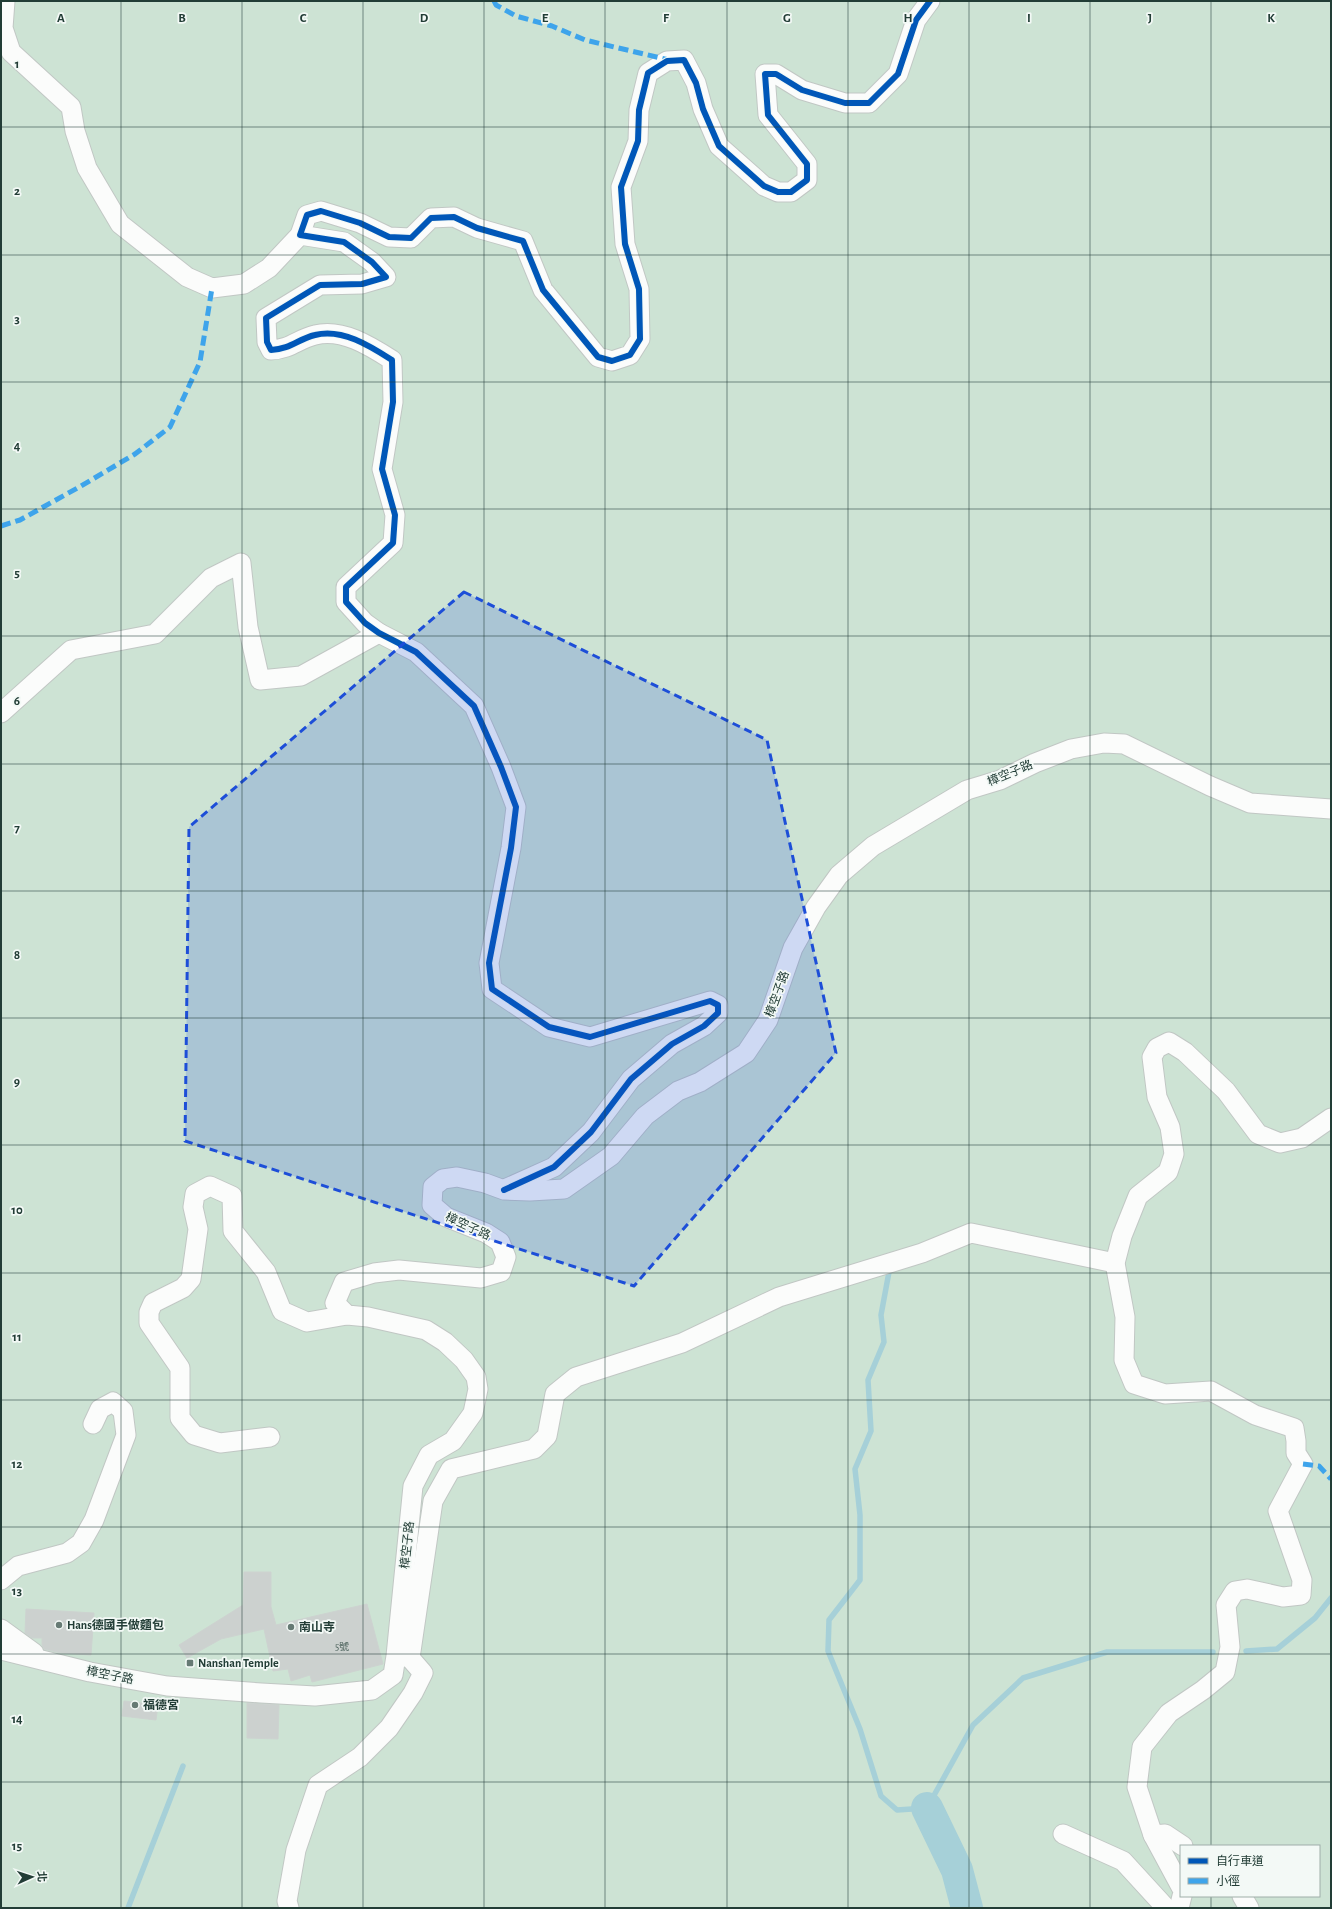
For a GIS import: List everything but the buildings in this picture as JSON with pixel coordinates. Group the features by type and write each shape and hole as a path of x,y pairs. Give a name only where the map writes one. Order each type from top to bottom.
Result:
{"street":[{"path":"5,1 3,28 11,52 71,107 75,132 86,168 120,224 186,276 212,288 244,284 269,268 300,235 307,215 321,211 360,223 389,237 411,238 432,218 454,217 477,228 522,241 543,290 598,357 612,361 630,355 640,340 639,289 625,244 621,187 638,141 639,110 648,73 666,61 684,60 696,83 703,109 719,146 764,186 778,192 791,192 807,180 806,164 768,115 765,74 776,74 802,90 845,104 869,103 898,74 916,20 930,1"},
{"path":"300,235 344,242 372,262 386,277 362,284 320,285 266,318 267,342 271,350 283,349 315,335 336,334 369,346 392,360 392,402 382,469 395,515 393,543 346,587 346,602 365,623 379,633 416,652 474,706 501,767 516,806 511,848 489,963 492,989 549,1027 590,1037 710,1001 718,1005 718,1013 704,1026 672,1044 631,1079 591,1132 554,1167 504,1190"},
{"path":"1,713 71,650 155,634 211,578 241,563 248,628 260,680 301,676 379,633"},
{"name":"樟空子路","path":"1,1650 45,1661 167,1686 315,1696 372,1690 393,1675 403,1657 413,1486 428,1455 452,1441 474,1413 478,1390 476,1377 464,1360 445,1342 426,1330 368,1317 347,1315 335,1303 344,1282 374,1273 399,1270 481,1278 501,1272 506,1257 500,1242 486,1233 446,1218 432,1204 433,1187 443,1179 457,1177 485,1183 504,1190 530,1191 564,1189 611,1156 645,1116 678,1092 700,1082 746,1053 768,1020 793,948 816,907 839,875 873,846 967,790 1000,780 1035,763 1071,749 1104,743 1124,744 1210,786 1250,803 1331,809"},
{"path":"1180,1885 1153,1835 1137,1787 1142,1747 1169,1713 1203,1690 1225,1672 1230,1647 1226,1605 1235,1591 1247,1589 1283,1597 1301,1595 1302,1580 1278,1511 1303,1464 1296,1453 1294,1428 1255,1415 1211,1391 1165,1394 1134,1384 1124,1360 1125,1318 1115,1263 1122,1236 1138,1196 1168,1172 1174,1154 1170,1127 1157,1097 1152,1058 1157,1048 1169,1042 1185,1052 1226,1091 1258,1134 1280,1143 1302,1138 1331,1118"},
{"path":"270,1437 220,1443 194,1435 180,1418 180,1368 149,1323 153,1303 183,1288 191,1279 198,1229 193,1207 195,1194 210,1186 232,1196 233,1231 266,1272 282,1312 307,1322 347,1315"},
{"path":"289,1908 287,1901 296,1850 318,1785 360,1757 389,1728 413,1693 423,1673 403,1657 433,1501 451,1469 534,1449 547,1436 555,1394 576,1377 682,1343 779,1298 922,1253 971,1234 1115,1263"},
{"path":"1,1580 18,1566 67,1553 81,1543 94,1520 126,1435 123,1411 113,1402 100,1408 93,1424"},
{"path":"1,1629 45,1661"},
{"path":"1063,1834 1123,1861 1166,1908"},
{"path":"1153,1835 1165,1834 1182,1845"},
{"path":"1179,1908 1182,1897"},
{"path":"1243,1897 1249,1908"}],"highlighted area":[{"path":"464,592 767,740 836,1053 634,1286 185,1141 189,827"}],"green space":[{"path":"1,1 1331,1 1331,1908 1,1908"}],"waterway":[{"path":"889,1272 881,1315 884,1342 868,1380 871,1431 855,1469 860,1515 860,1580 829,1620 828,1651 860,1729 881,1796 897,1810 927,1808 973,1725 1023,1678 1107,1652 1213,1652"},
{"path":"1246,1651 1277,1649 1315,1618 1331,1598"},
{"path":"128,1908 183,1766"},
{"path":"927,1808 957,1870 967,1908"}],"marked path":[{"path":"494,1 496,5 516,16 552,26 585,40 669,60"},
{"path":"1,526 20,520 81,486 135,454 170,427 200,362 212,288"},
{"path":"1303,1464 1319,1466 1331,1479"}],"cycle path":[{"path":"504,1190 554,1167 591,1132 631,1079 672,1044 704,1026 718,1013 718,1005 710,1001 590,1037 549,1027 492,989 489,963 511,848 516,807 501,767 474,706 416,652 379,633 365,623 346,602 346,587 393,543 395,515 382,469 393,402 392,360 365,344 345,336 325,333 304,339 284,348 271,350 267,342 266,318 320,285 362,284 386,277 372,262 344,242 300,235 307,215 321,211 360,223 389,237 411,238 431,218 454,217 477,228 523,241 543,290 598,357 612,361 630,355 640,339 639,289 625,244 621,187 638,141 639,110 648,73 667,61 684,60 696,83 703,109 719,146 764,186 778,192 791,192 807,180 807,164 768,115 765,74 776,74 802,90 845,103 869,103 898,74 916,20 930,1"}],"place":[{"name":"Hans德國手做麵包","path":"59,1625"},
{"name":"南山寺","path":"291,1627"},
{"name":"Nanshan Temple","path":"190,1663"},
{"name":"福德宮","path":"135,1705"}]}
